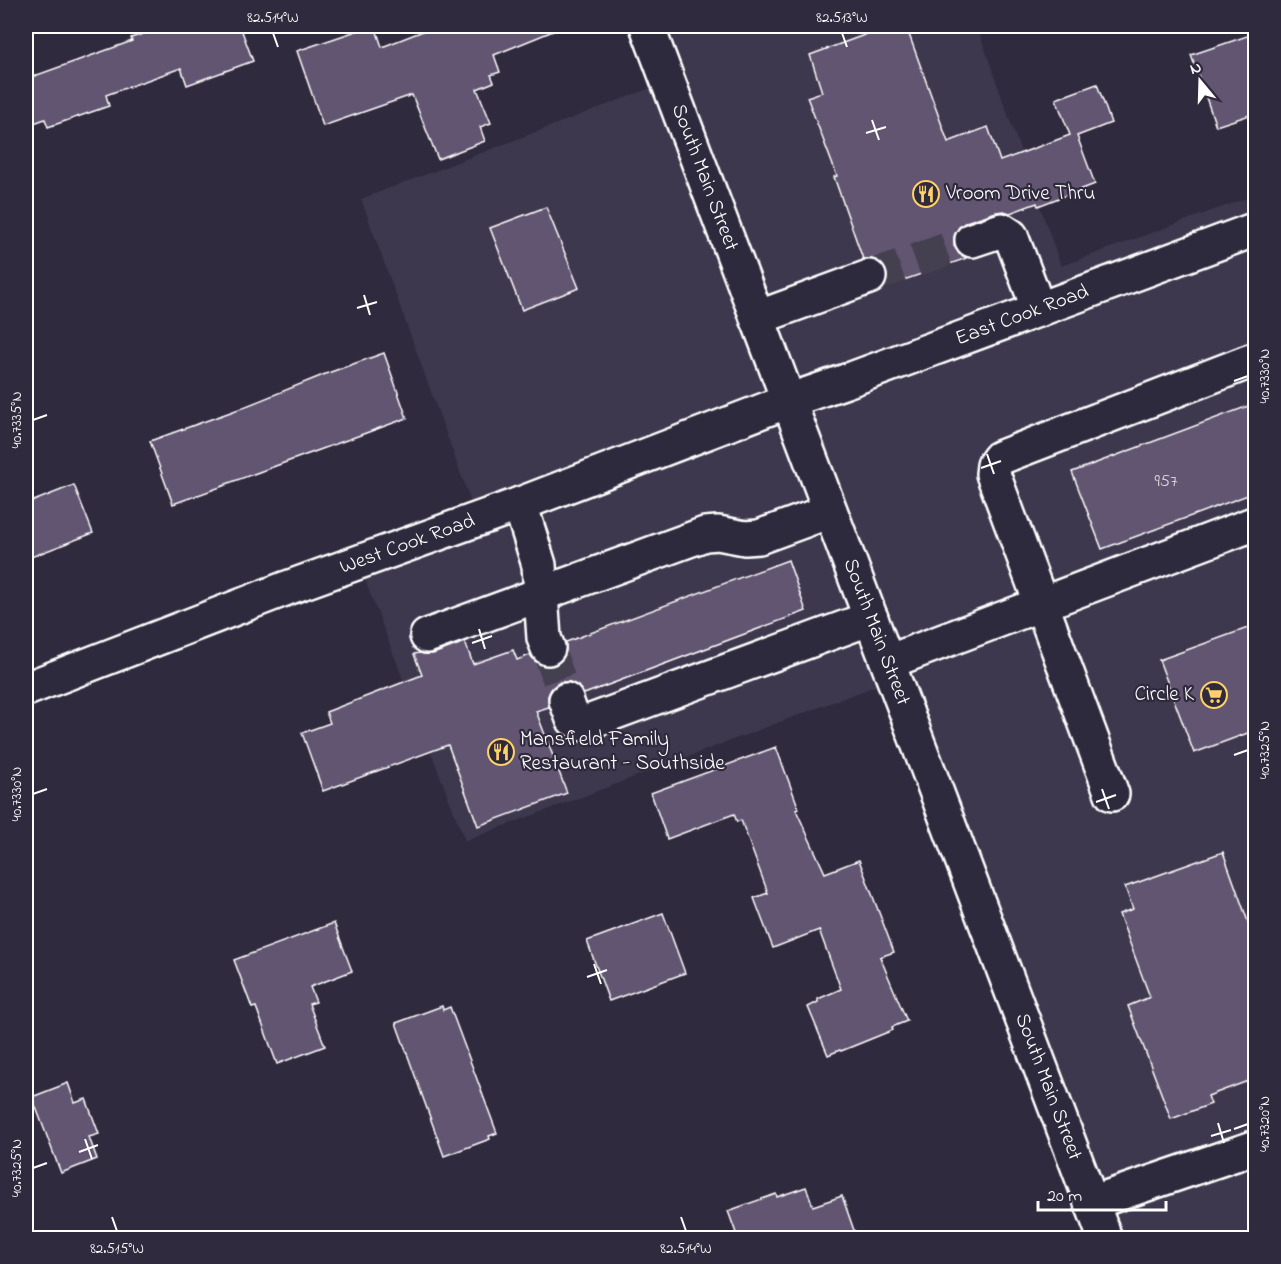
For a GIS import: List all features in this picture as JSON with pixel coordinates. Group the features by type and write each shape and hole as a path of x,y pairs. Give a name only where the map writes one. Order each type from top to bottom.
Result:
{"street":[{"name":"South Main Street","path":"646,26 1105,1239"},
{"name":"East Cook Road","path":"789,401 1256,229"},
{"path":"972,240 1002,230 1011,236 1039,310"},
{"path":"757,318 869,277"},
{"path":"1112,794 993,474 994,465 999,458 1256,359"},
{"name":"West Cook Road","path":"26,689 287,588 520,504 789,401"},
{"path":"520,504 539,565 544,638 548,648"},
{"path":"427,636 705,534 759,537 830,511"},
{"path":"888,662 1256,524"},
{"path":"566,700 573,719 583,724 871,618"},
{"path":"1091,1203 1256,1147"}],"shaded area":[{"path":"630,26 977,26 1061,266 1255,195 1255,1236 1250,1238 1103,1238 894,679 465,841 358,562 477,519 361,199 653,87"}],"building":[{"path":"166,26 240,26 253,61 187,85 181,68 106,95 109,106 48,127 45,119 26,126 26,79 132,41 131,38"},
{"path":"375,26 382,47 436,26 563,27 494,55 500,72 491,75 494,82 477,89 491,123 480,127 485,141 438,159 412,95 323,126 297,51"},
{"path":"889,26 906,26 948,142 988,127 1000,161 1070,135 1056,99 1097,84 1111,123 1077,136 1095,184 1038,206 1037,203 1010,213 996,212 966,222 958,228 954,237 954,246 959,254 967,258 884,287 887,271 881,263 873,259 863,259 834,177 837,176 807,97 822,92 810,55"},
{"path":"1256,33 1256,113 1216,126 1191,55"},
{"path":"546,207 579,288 522,310 490,228"},
{"path":"384,353 407,418 173,504 150,441"},
{"path":"1256,403 1256,492 1102,549 1072,472"},
{"path":"74,485 93,533 26,559 26,504"},
{"path":"788,560 806,611 584,694 578,686 570,682 560,682 552,688 548,696 549,707 536,711 567,793 478,826 448,745 323,791 302,733 330,723 326,712 422,675 414,654 433,654 465,642 473,664 513,650 517,660 530,655 537,663 554,666 563,659 566,642"},
{"name":"Circle K","path":"1256,625 1256,730 1194,753 1159,660"},
{"path":"776,747 799,809 796,810 825,873 859,860 894,952 880,957 907,1021 892,1027 893,1030 828,1055 808,1007 818,1002 818,999 841,989 819,930 773,948 754,898 768,893 741,820 737,822 734,814 667,839 651,793"},
{"path":"1223,852 1256,944 1256,1078 1208,1096 1211,1104 1171,1119 1128,1006 1150,997 1119,914 1133,909 1125,887"},
{"path":"663,913 685,973 609,1001 587,941"},
{"path":"334,923 352,971 310,987 316,1002 309,1004 325,1046 277,1064 256,1007 252,1008 234,960"},
{"path":"442,1006 443,1010 450,1007 497,1133 489,1136 490,1139 444,1156 396,1023"},
{"path":"68,1083 75,1103 86,1099 99,1134 89,1137 97,1159 61,1173 32,1097"},
{"path":"806,1187 813,1206 842,1196 857,1239 736,1239 728,1211 776,1194 777,1197"}],"tunnel":[{"path":"869,277 972,240"},
{"path":"548,648 566,700"}],"place":[{"name":"Vroom Drive Thru","path":"926,194"},
{"name":"Circle K","path":"1214,695"},
{"name":"Mansfield Family Restaurant - Southside","path":"501,752"}]}
